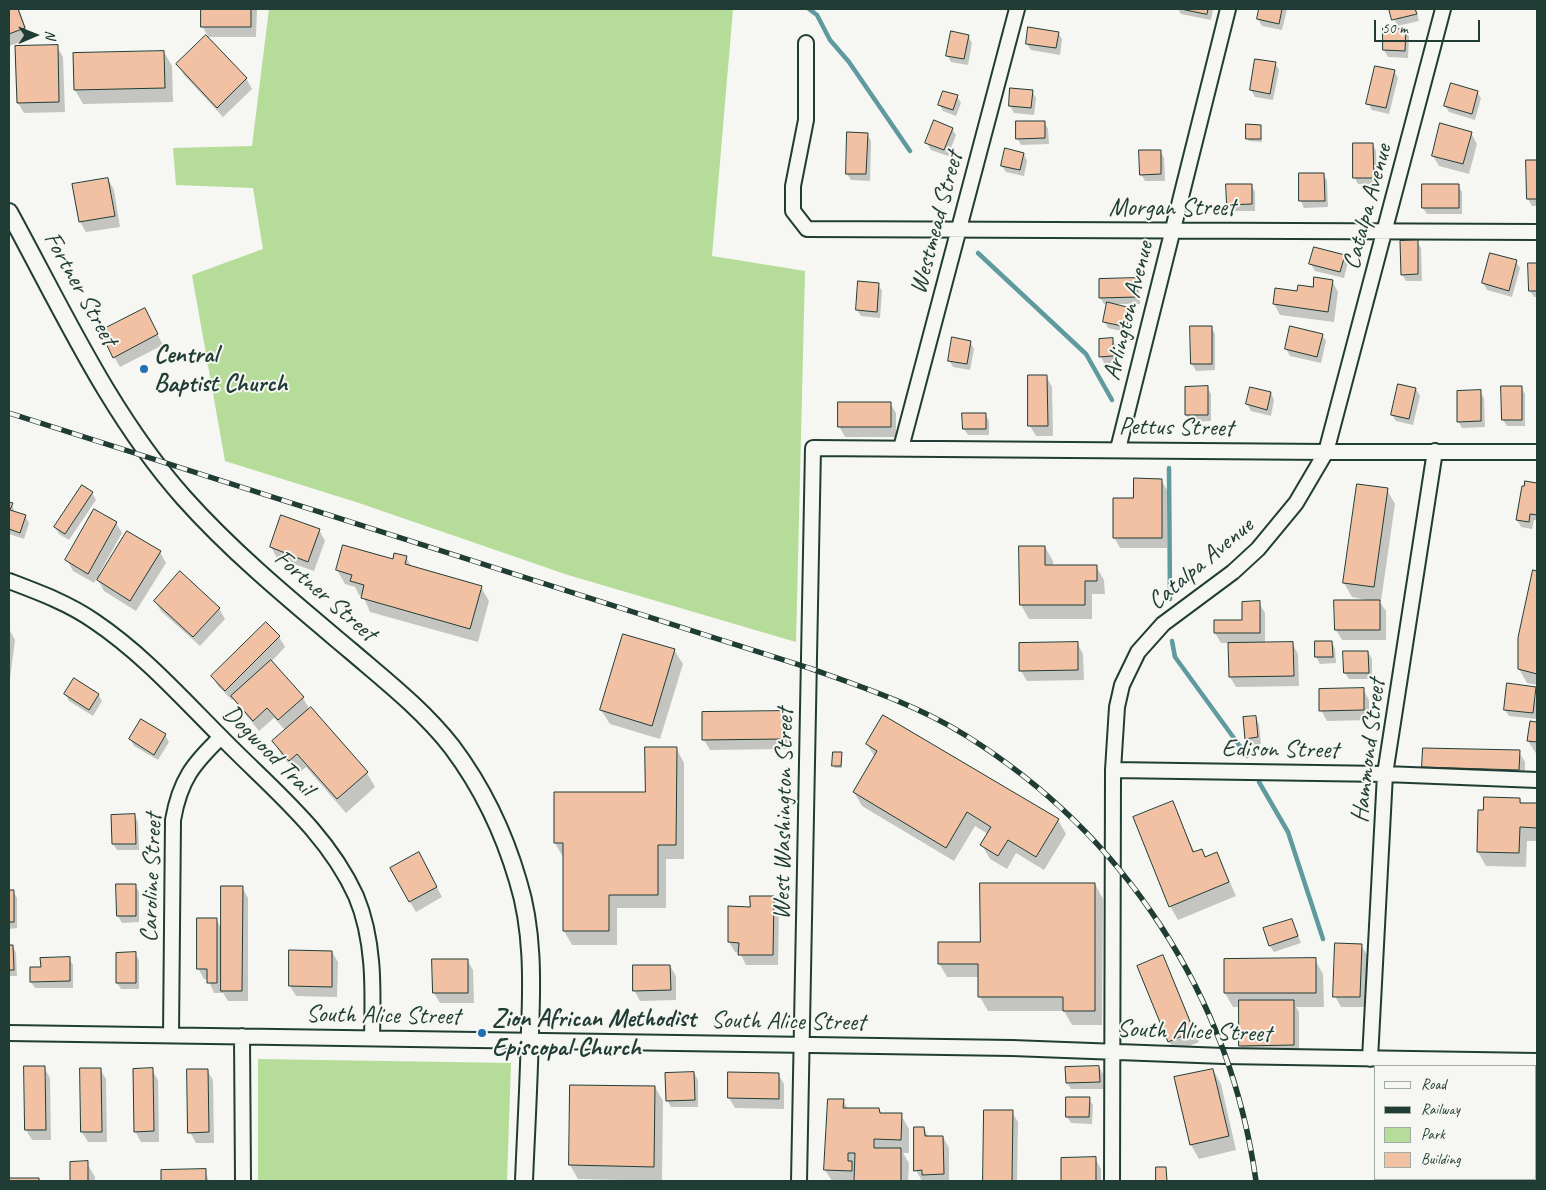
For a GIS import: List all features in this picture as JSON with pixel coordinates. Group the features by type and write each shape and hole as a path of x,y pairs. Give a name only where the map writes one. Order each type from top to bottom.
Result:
{"street":[{"name":"Westmead Street","path":"901,448 1017,9"},
{"name":"Arlington Avenue","path":"1118,449 1228,9"},
{"name":"Catalpa Avenue","path":"1112,1181 1113,770 1117,707 1122,684 1138,652 1163,624 1233,572 1263,543 1296,503 1326,452 1443,9"},
{"name":"Morgan Street","path":"806,43 806,120 793,186 793,211 807,229 1537,232"},
{"name":"Fortner Street","path":"9,212 116,405 169,480 186,500 271,583 426,718 467,768 497,824 519,884 530,949 530,1040 524,1181"},
{"name":"Pettus Street","path":"813,448 1537,452"},
{"name":"West Washington Street","path":"799,1181 813,448"},
{"name":"Hammond Street","path":"1370,1059 1385,774 1435,451"},
{"name":"Dogwood Trail","path":"9,581 57,599 93,620 130,647 159,673 312,827 329,849 352,890 367,935 372,969 372,1038"},
{"name":"Caroline Street","path":"171,1035 174,820 177,798 185,777 198,759 221,737"},
{"name":"Edison Street","path":"1113,770 1385,774 1537,780"},
{"name":"South Alice Street","path":"9,1033 801,1044 1012,1048 1370,1059 1537,1061"},
{"path":"242,1036 243,1181"}],"green space":[{"path":"269,9 733,9 712,256 805,271 796,642 568,575 359,503 225,461 192,275 263,249 253,188 176,185 173,148 252,146"},
{"path":"258,1059 511,1063 507,1181 258,1181"}],"building":[{"path":"9,9 18,9 25,28 9,34"},
{"path":"201,9 251,9 251,27 201,27"},
{"path":"1181,9 1208,9 1207,14"},
{"path":"1259,9 1282,9 1279,24 1257,19"},
{"path":"1389,9 1415,9 1417,14 1392,20"},
{"path":"1028,27 1059,32 1056,48 1026,44"},
{"path":"1383,28 1406,29 1405,51 1383,50"},
{"path":"951,31 969,35 964,59 946,56"},
{"path":"206,35 247,78 217,108 176,64"},
{"path":"58,45 59,102 17,103 15,46"},
{"path":"164,51 165,88 74,90 73,53"},
{"path":"1255,59 1276,62 1270,94 1250,90"},
{"path":"1375,66 1395,70 1386,108 1366,104"},
{"path":"1451,83 1478,91 1472,114 1444,106"},
{"path":"1010,88 1033,90 1031,108 1009,106"},
{"path":"943,91 958,95 953,110 938,105"},
{"path":"934,120 953,128 944,150 925,143"},
{"path":"1016,121 1045,121 1045,138 1016,139"},
{"path":"1440,123 1472,132 1463,164 1432,156"},
{"path":"1246,124 1261,125 1261,139 1246,139"},
{"path":"847,132 868,133 866,174 846,174"},
{"path":"1353,143 1373,143 1374,178 1353,178"},
{"path":"1005,148 1024,153 1020,170 1001,166"},
{"path":"1139,150 1161,150 1161,174 1140,175"},
{"path":"1526,160 1537,160 1537,199 1527,199"},
{"path":"1299,173 1324,173 1325,201 1299,201"},
{"path":"108,178 115,216 79,222 72,184"},
{"path":"1226,184 1252,184 1252,204 1227,205"},
{"path":"1422,184 1459,184 1459,208 1422,208"},
{"path":"1418,240 1418,274 1401,275 1400,241"},
{"path":"1314,247 1345,255 1340,272 1309,264"},
{"path":"1490,253 1517,260 1509,291 1482,283"},
{"path":"1528,263 1537,263 1537,291 1529,291"},
{"path":"1314,277 1333,280 1328,312 1273,304 1275,288 1297,291 1298,285 1313,287"},
{"path":"1136,278 1137,297 1099,298 1099,279"},
{"path":"858,281 879,283 877,312 856,310"},
{"path":"1107,302 1131,308 1127,327 1103,322"},
{"path":"145,308 158,334 113,358 100,331"},
{"path":"1190,326 1212,326 1212,364 1191,364"},
{"path":"1290,326 1323,334 1317,357 1285,349"},
{"path":"952,337 971,341 967,364 948,361"},
{"path":"1113,338 1113,356 1099,357 1099,339"},
{"path":"1028,375 1047,375 1048,426 1028,426"},
{"path":"1398,384 1416,388 1409,419 1391,415"},
{"path":"1208,386 1208,415 1185,415 1185,387"},
{"path":"1501,386 1522,386 1522,420 1502,420"},
{"path":"1250,387 1271,392 1267,410 1246,404"},
{"path":"1481,390 1481,421 1457,422 1457,391"},
{"path":"838,402 891,402 891,427 838,427"},
{"path":"962,413 986,413 986,429 963,429"},
{"path":"1134,478 1162,479 1162,538 1113,538 1113,498 1133,498"},
{"path":"1525,481 1537,483 1537,515 1530,514 1529,522 1516,520 1522,486 1524,486"},
{"path":"1357,484 1388,488 1374,587 1343,583"},
{"path":"82,485 93,492 65,534 54,527"},
{"path":"9,502 13,503 10,510 26,515 20,533 9,529"},
{"path":"94,509 117,522 88,574 65,560"},
{"path":"281,515 320,529 308,562 270,547"},
{"path":"127,531 161,551 130,601 97,580"},
{"path":"343,545 393,559 394,553 407,556 405,564 482,586 470,629 361,598 364,585 350,581 352,575 336,570"},
{"path":"1019,546 1045,546 1045,565 1097,565 1097,581 1085,581 1085,605 1020,605"},
{"path":"1533,570 1537,571 1537,674 1518,669 1518,638"},
{"path":"180,571 220,608 193,637 154,601"},
{"path":"1334,600 1380,600 1380,630 1335,630"},
{"path":"1260,601 1260,633 1214,633 1214,620 1242,620 1242,602"},
{"path":"266,622 280,636 225,691 211,676"},
{"path":"623,634 675,649 652,726 600,710"},
{"path":"1315,641 1332,641 1333,657 1315,657"},
{"path":"1078,642 1078,670 1019,671 1019,643"},
{"path":"1293,642 1294,676 1229,677 1228,643"},
{"path":"1343,651 1368,651 1369,673 1344,673"},
{"path":"271,660 304,697 278,720 267,708 253,721 231,696"},
{"path":"74,678 99,694 89,710 64,694"},
{"path":"1507,683 1536,687 1533,713 1504,710"},
{"path":"1364,688 1364,710 1319,711 1319,689"},
{"path":"311,707 368,772 337,799 297,754 289,761 272,741"},
{"path":"1537,710 1537,742 1527,741 1530,721 1536,722"},
{"path":"783,711 783,739 702,740 702,712"},
{"path":"883,715 1059,819 1036,857 1008,840 998,856 980,845 991,827 967,812 946,848 853,792 877,751 866,744"},
{"path":"1256,716 1258,737 1245,739 1243,717"},
{"path":"141,719 166,734 154,755 129,739"},
{"path":"645,747 677,747 676,845 658,845 658,895 609,895 609,931 563,931 563,843 554,843 554,792 645,792"},
{"path":"1423,748 1520,750 1519,770 1422,767"},
{"path":"833,752 842,752 841,766 832,766"},
{"path":"1484,797 1520,798 1520,803 1537,803 1537,828 1520,827 1519,853 1477,852 1478,810 1483,810"},
{"path":"1173,801 1193,852 1202,849 1205,857 1217,852 1229,882 1169,907 1133,817"},
{"path":"135,814 136,844 112,844 111,815"},
{"path":"419,852 437,887 409,902 390,868"},
{"path":"980,883 1095,883 1095,1011 1063,1011 1063,997 978,997 978,964 938,964 938,942 980,942"},
{"path":"116,884 136,884 136,916 117,916"},
{"path":"221,886 243,886 242,991 221,991"},
{"path":"9,890 14,890 14,922 9,922"},
{"path":"750,896 774,896 773,955 738,955 739,943 728,942 728,906 750,907"},
{"path":"197,918 217,918 217,983 207,983 207,969 197,969"},
{"path":"1292,919 1298,936 1269,946 1263,928"},
{"path":"1335,943 1362,944 1360,997 1333,997"},
{"path":"9,945 13,945 14,970 9,970"},
{"path":"289,950 332,951 332,987 289,986"},
{"path":"136,952 136,983 116,983 116,953"},
{"path":"1163,955 1194,1031 1168,1042 1137,966"},
{"path":"70,957 70,981 30,982 30,967 41,967 40,958"},
{"path":"1316,958 1316,993 1224,993 1224,959"},
{"path":"432,959 468,959 468,993 433,993"},
{"path":"633,965 670,965 671,990 633,991"},
{"path":"1239,1000 1294,1000 1294,1045 1239,1046"},
{"path":"24,1066 45,1066 46,1130 25,1130"},
{"path":"1099,1066 1100,1082 1066,1083 1065,1067"},
{"path":"80,1068 101,1068 102,1132 81,1132"},
{"path":"153,1068 154,1131 134,1132 133,1069"},
{"path":"187,1069 208,1069 209,1132 188,1133"},
{"path":"1213,1069 1229,1136 1190,1145 1174,1077"},
{"path":"694,1072 695,1100 666,1101 665,1073"},
{"path":"728,1072 779,1073 779,1099 728,1098"},
{"path":"570,1085 655,1086 654,1167 569,1165"},
{"path":"1066,1097 1090,1097 1089,1117 1066,1117"},
{"path":"828,1099 844,1099 843,1108 879,1108 880,1113 902,1113 901,1140 874,1139 874,1148 901,1148 901,1181 854,1181 855,1153 848,1153 848,1161 852,1161 852,1171 824,1170"},
{"path":"984,1110 1013,1110 1012,1181 983,1181"},
{"path":"914,1127 924,1127 925,1136 943,1136 944,1174 922,1175 922,1170 914,1171"},
{"path":"1096,1157 1096,1181 1061,1181 1061,1158"},
{"path":"88,1161 88,1181 70,1181 70,1162"},
{"path":"1156,1167 1166,1167 1167,1181 1156,1181"},
{"path":"206,1169 206,1181 161,1181 161,1170"},
{"path":"9,1178 39,1178 39,1181 9,1181"}],"waterway":[{"path":"809,9 817,15 830,40 849,62 910,151"},
{"path":"978,253 1086,354 1112,400"},
{"path":"1169,468 1170,599"},
{"path":"1172,641 1175,657 1247,756"},
{"path":"1259,782 1288,832 1323,939"}],"railway":[{"path":"9,413 809,668 909,706 965,735 1022,775 1074,820 1120,871 1160,925 1194,984 1222,1047 1243,1112 1256,1181"}],"place":[{"name":"Central Baptist Church","path":"144,369"},
{"name":"Zion African Methodist Episcopal Church","path":"482,1033"}]}
